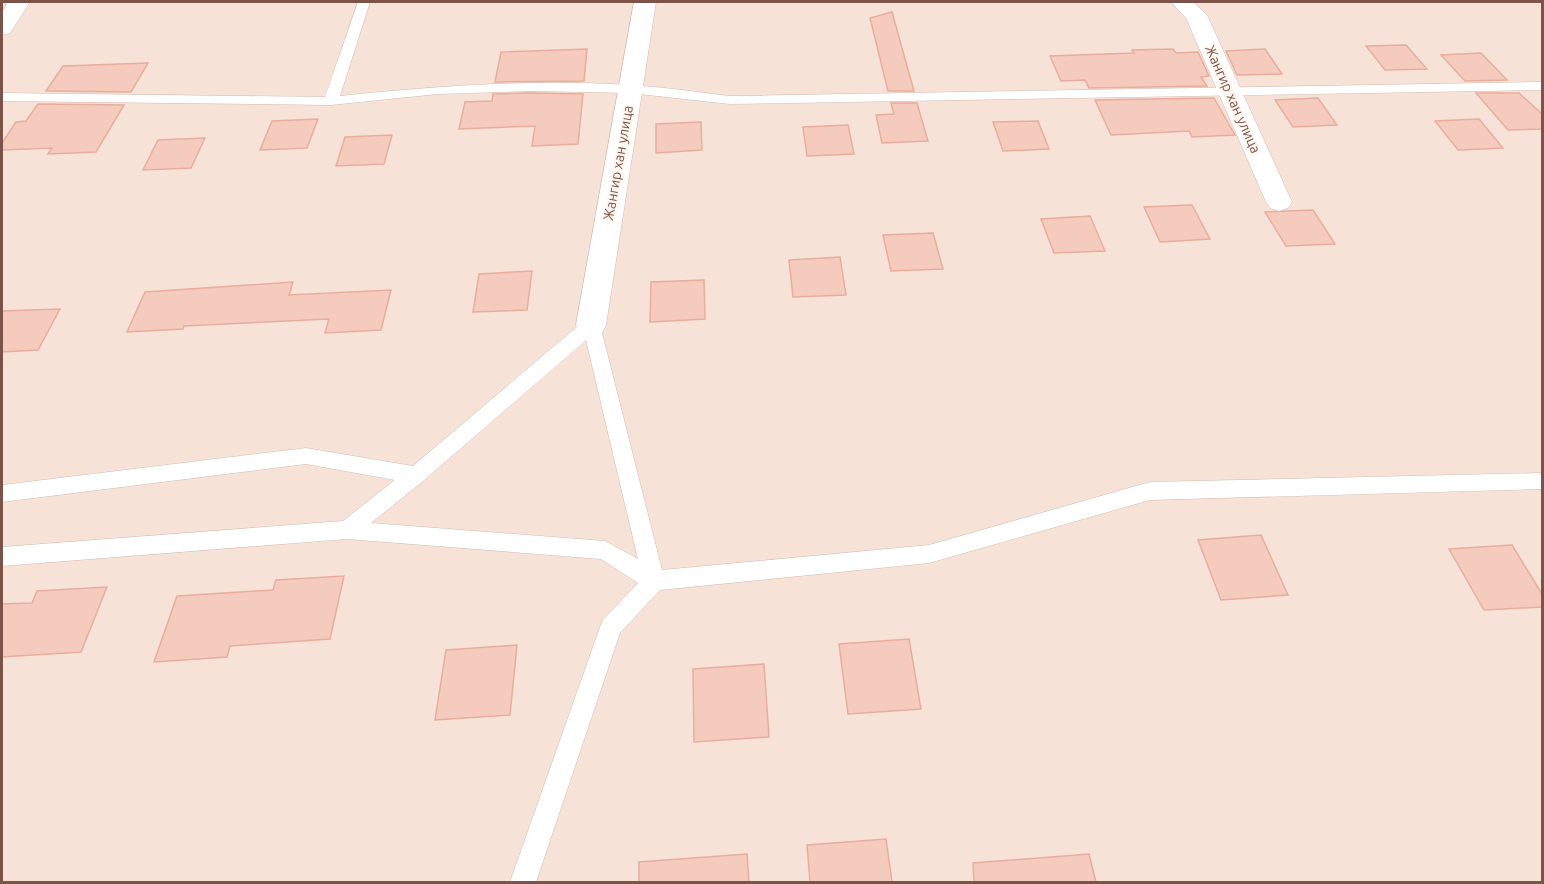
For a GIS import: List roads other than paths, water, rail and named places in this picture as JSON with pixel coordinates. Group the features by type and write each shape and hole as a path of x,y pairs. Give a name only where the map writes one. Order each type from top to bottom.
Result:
{"street":[{"path":"2,28 19,2"},
{"name":"Жангир хан улица","path":"591,325 645,2"},
{"name":"Жангир хан улица","path":"1181,2 1196,15 1279,202"}],"lane":[{"path":"331,101 364,2"},
{"path":"2,97 331,101 438,90 530,87 630,89 730,100 1542,86"},
{"path":"348,530 416,475 591,325 654,582"},
{"path":"2,493 306,456 416,475"},
{"path":"2,557 348,530 605,550 654,582 929,554 1150,491 1542,481"},
{"path":"522,882 611,627 654,582"}]}
